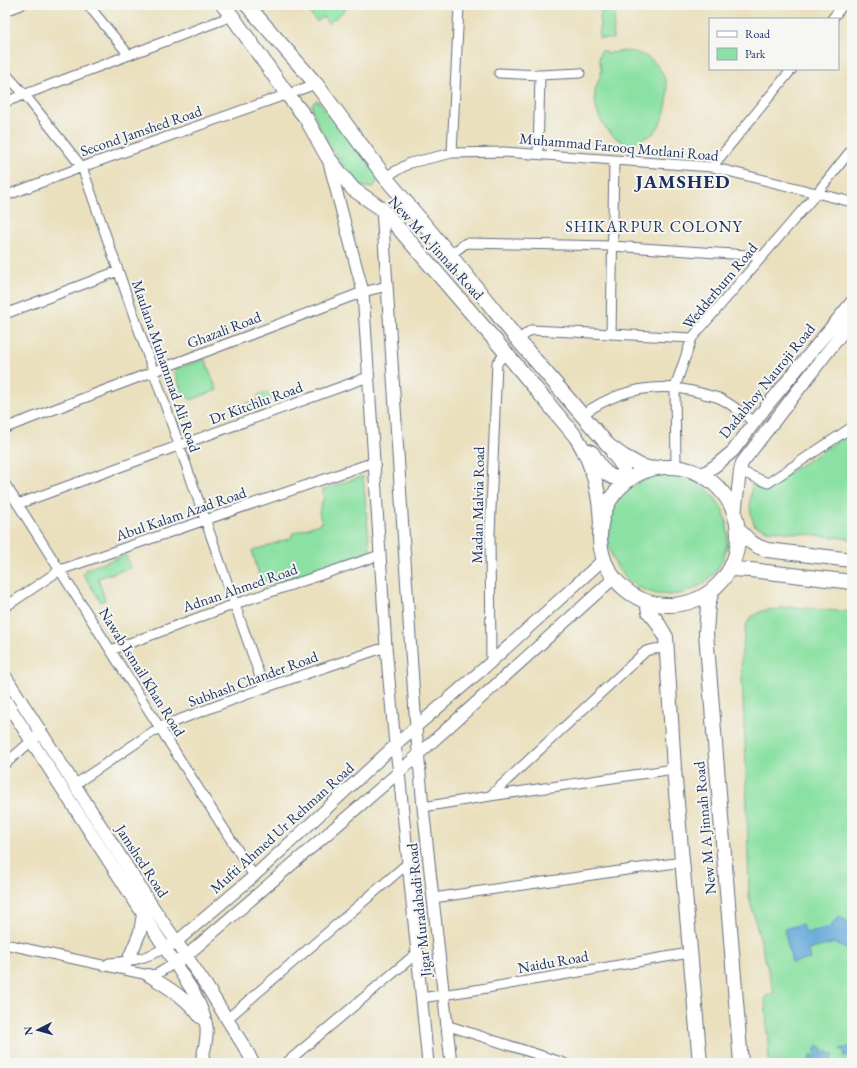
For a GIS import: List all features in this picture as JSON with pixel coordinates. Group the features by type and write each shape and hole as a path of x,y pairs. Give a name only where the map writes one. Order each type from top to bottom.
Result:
{"main road":[{"name":"New M A Jinnah Road","path":"223,5 306,118 327,156 353,188 382,209 506,353 582,446 599,495 601,525"},
{"name":"New M A Jinnah Road","path":"247,5 316,84 385,177 450,254 518,340 609,446 632,462 652,469"},
{"name":"Dadabhoy Nauroji Road","path":"702,475 733,451 754,422 852,302"},
{"path":"852,320 742,463 736,522 738,543 735,556 730,569 722,581 712,590 698,600 681,604 664,605 647,602 629,592 614,578 604,559 600,542 601,525 604,512 618,489 628,480 640,473 652,469 676,467 702,475 713,482 730,503 736,522 748,541 757,547 767,550 852,560"},
{"path":"582,446 592,453 607,474 612,478 618,478 623,474 624,469 609,446"},
{"path":"730,569 751,570 852,582"},
{"name":"New M A Jinnah Road","path":"712,590 708,605 706,633 741,1063"},
{"name":"New M A Jinnah Road","path":"647,602 649,612 656,620 666,637 674,769 689,953 693,978 700,1063"},
{"name":"Jamshed Road","path":"5,676 74,785 227,1019 253,1063"},
{"name":"Jamshed Road","path":"5,700 194,993 203,1012 207,1026 207,1042 201,1063"},
{"path":"128,961 140,932 143,914"},
{"path":"148,975 181,996 194,1008 207,1026"}],"street":[{"path":"5,11 21,5"},
{"path":"88,5 129,55"},
{"path":"833,18 843,5"},
{"path":"452,153 459,6"},
{"path":"5,102 232,16"},
{"path":"712,167 791,70"},
{"name":"Maulana Muhammad Ali Road","path":"5,73 25,95 82,166 264,688"},
{"path":"499,73 540,75 580,73"},
{"path":"538,154 540,75"},
{"name":"Second Jamshed Road","path":"5,196 82,166 316,84"},
{"name":"Wedderburn Road","path":"676,467 675,387 692,338 817,193 852,149"},
{"name":"Muhammad Farooq Motlani Road","path":"385,177 410,163 452,153 504,152 712,167 852,202"},
{"name":"Jigar Muradabadi Road","path":"327,156 363,292 386,647 428,1063"},
{"path":"611,334 614,160"},
{"name":"Jigar Muradabadi Road","path":"382,209 418,754 450,1063"},
{"path":"450,254 466,243 612,246 763,256"},
{"path":"5,314 118,270"},
{"name":"Ghazali Road","path":"5,428 363,292 387,286"},
{"path":"518,340 531,330 692,338"},
{"name":"Madan Malvia Road","path":"491,662 490,534 497,363 506,353"},
{"name":"Dr Kitchlu Road","path":"18,504 368,378"},
{"path":"582,415 594,406 617,395 646,388 675,387 719,398 754,422"},
{"path":"740,471 768,482 852,426"},
{"name":"Abul Kalam Azad Road","path":"5,607 60,570 374,462"},
{"name":"Nawab Ismail Khan Road","path":"5,484 254,876"},
{"name":"Adnan Ahmed Road","path":"111,650 235,604 380,555"},
{"name":"Mufti Ahmed Ur Rehman Road","path":"165,948 176,942 254,876 395,745 491,662 604,559"},
{"path":"5,944 148,975 157,974 175,964 399,772 614,578"},
{"name":"Subhash Chander Road","path":"74,785 160,727 264,688 386,647"},
{"path":"490,796 646,651 666,648"},
{"path":"5,764 41,733"},
{"path":"423,807 674,769"},
{"path":"433,898 682,862"},
{"path":"227,1019 407,864"},
{"path":"101,964 136,961 149,957 165,948"},
{"path":"286,1063 417,953"},
{"name":"Naidu Road","path":"421,998 689,953"},
{"path":"446,1024 564,1063"}],"green space":[{"path":"303,5 351,5 328,24 323,17 317,22"},
{"path":"601,6 615,7 613,39 599,38"},
{"path":"601,51 605,51 608,54 623,51 637,53 648,58 657,66 664,76 667,88 667,102 663,117 656,131 636,142 629,143 615,137 610,133 599,118 595,92 601,72 599,57"},
{"path":"317,100 377,173 378,177 374,186 368,188 361,185 346,169 330,148 314,113 312,104"},
{"path":"205,359 217,390 191,400 182,392 174,370"},
{"path":"268,392 271,400 238,412 236,408 259,399 258,395"},
{"path":"852,432 852,539 767,530 755,526 750,510 752,484 765,488"},
{"path":"668,475 691,479 711,492 724,512 728,535 724,558 711,578 691,591 668,595 645,591 625,578 612,558 608,535 612,512 625,492 645,479"},
{"path":"363,476 370,551 263,588 252,551 291,538 293,533 322,523 319,512 324,496 322,490"},
{"path":"126,555 130,568 98,578 105,600 101,602 83,574 86,569"},
{"path":"789,607 852,612 852,1063 769,1063 765,997 774,993 749,897 746,765 741,658 746,625 751,617 762,611"}],"water":[{"path":"839,916 848,922 852,922 852,940 846,949 834,943 808,950 810,959 792,963 784,929 802,924 805,933 830,927"},
{"path":"818,1045 824,1049 822,1054 824,1055 827,1051 834,1055 830,1061 825,1059 823,1062 825,1063 816,1061 815,1063 808,1061 812,1055 815,1057 817,1054 814,1051"},
{"path":"852,1046 852,1055 843,1057 845,1052 840,1049"}],"district":[{"name":"JAMSHED","path":"683,181"},
{"name":"SHIKARPUR COLONY","path":"654,226"}]}
